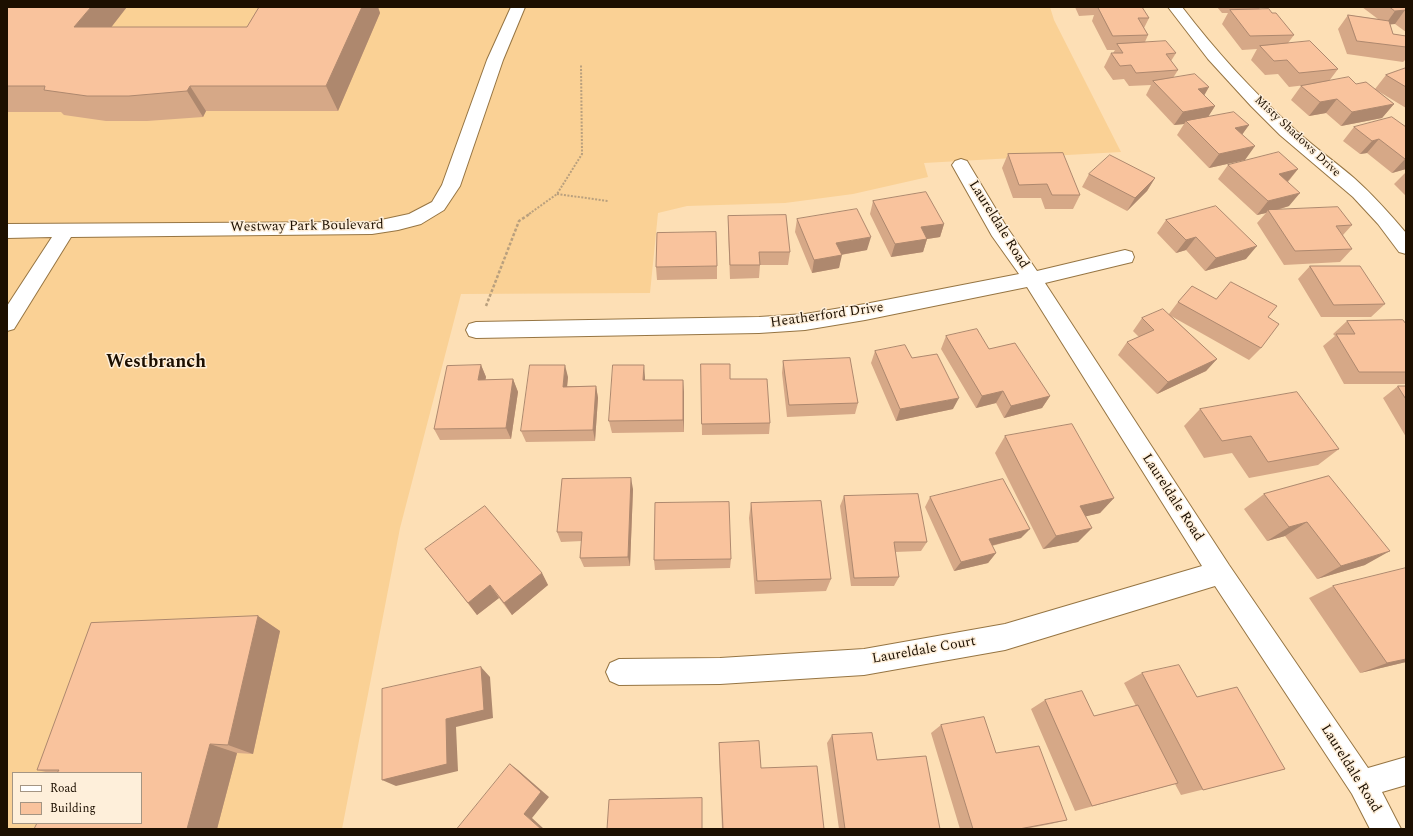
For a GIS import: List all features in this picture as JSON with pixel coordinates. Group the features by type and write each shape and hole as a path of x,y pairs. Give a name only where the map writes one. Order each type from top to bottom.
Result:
{"street":[{"name":"Westway Park Boulevard","path":"7,231 372,228 398,224 415,219 438,206 451,186 495,60 518,7"},
{"name":"Misty Shadows Drive","path":"1175,7 1208,51 1286,130 1335,172 1381,215 1406,247"},
{"name":"Laureldale Road","path":"961,165 999,231 1032,279 1220,573 1362,784 1386,829"},
{"path":"7,323 65,231"},
{"name":"Heatherford Drive","path":"476,330 759,325 805,322 865,312 1032,279 1125,257"},
{"name":"Laureldale Court","path":"619,672 720,670 864,662 1005,637 1220,573"},
{"path":"1362,784 1406,771"}],"path":[{"path":"476,330 519,221 557,194 582,154 581,65"},
{"path":"557,194 608,201"}],"shaded area":[{"path":"7,7 1050,7 1054,20 1121,152 924,163 928,177 853,194 785,203 687,206 658,213 650,293 461,294 400,528 342,829 7,829"}],"building":[{"path":"7,7 91,7 74,27 247,27 259,7 362,7 326,86 190,86 187,91 129,96 87,96 44,90 45,86 7,86"},
{"path":"1098,7 1142,7 1149,18 1138,18 1148,35 1113,36"},
{"path":"1390,7 1406,7 1406,10 1395,11"},
{"path":"1269,9 1272,13 1276,13 1294,35 1250,36 1230,10"},
{"path":"1348,15 1389,21 1393,34 1406,36 1406,47 1357,41"},
{"path":"1166,41 1176,53 1166,54 1178,70 1136,73 1131,65 1120,66 1111,53 1123,53 1117,44"},
{"path":"1310,41 1338,69 1299,73 1287,60 1274,61 1260,46"},
{"path":"1406,68 1406,87 1386,75"},
{"path":"1195,74 1209,87 1198,89 1215,106 1183,112 1153,81"},
{"path":"1349,77 1356,84 1366,82 1394,104 1352,112 1337,99 1320,102 1301,86"},
{"path":"1234,112 1249,125 1235,128 1255,146 1219,154 1186,121"},
{"path":"1392,117 1406,127 1406,159 1379,139 1372,141 1354,127"},
{"path":"1279,152 1298,169 1279,174 1300,193 1268,201 1228,165"},
{"path":"1063,153 1080,195 1052,195 1047,184 1019,185 1008,154"},
{"path":"1110,155 1155,178 1135,198 1089,174"},
{"path":"926,192 944,224 921,227 927,239 895,244 873,201"},
{"path":"1216,206 1257,246 1216,258 1196,237 1186,240 1166,220"},
{"path":"1338,207 1352,225 1336,226 1352,249 1295,251 1268,210"},
{"path":"857,209 871,237 836,243 842,255 814,260 797,219"},
{"path":"786,215 790,252 759,252 760,265 730,265 728,216"},
{"path":"716,232 717,266 656,267 657,233"},
{"path":"1310,266 1360,266 1385,304 1334,305"},
{"path":"1231,282 1277,306 1268,317 1279,324 1261,348 1178,302 1192,286 1216,299"},
{"path":"1163,309 1217,359 1168,382 1127,342 1154,330 1142,318"},
{"path":"1403,320 1406,324 1406,372 1359,372 1336,334 1355,334 1347,321"},
{"path":"977,329 989,349 1015,343 1050,396 1011,406 1003,391 982,396 946,336"},
{"path":"905,345 912,358 937,354 959,398 900,409 875,351"},
{"path":"850,358 858,403 789,405 783,361"},
{"path":"701,364 730,364 730,379 767,379 770,423 702,424"},
{"path":"481,365 478,380 513,379 506,428 434,429 447,366"},
{"path":"530,365 565,365 563,387 596,386 593,430 521,431"},
{"path":"613,365 644,365 643,380 683,380 683,420 609,421"},
{"path":"1398,386 1406,386 1406,399"},
{"path":"1297,392 1339,449 1268,462 1251,436 1222,441 1200,409"},
{"path":"1072,424 1114,498 1080,506 1092,528 1056,536 1005,436"},
{"path":"1329,476 1390,551 1341,566 1307,522 1289,527 1264,494"},
{"path":"631,478 628,557 580,558 582,532 557,532 562,479"},
{"path":"1003,479 1030,529 989,539 996,553 961,562 930,497"},
{"path":"918,494 927,542 894,542 899,577 854,578 844,496"},
{"path":"821,501 831,579 757,581 751,503"},
{"path":"729,502 731,559 654,560 655,503"},
{"path":"485,506 542,573 504,603 490,585 468,603 425,549"},
{"path":"1406,568 1406,659 1387,663 1333,586"},
{"path":"258,616 228,745 210,744 187,829 34,829 36,824 142,824 142,772 58,772 59,770 37,770 91,623"},
{"path":"1179,665 1197,697 1237,687 1285,769 1203,790 1142,673"},
{"path":"481,667 484,710 446,719 447,764 382,780 382,689"},
{"path":"1082,691 1094,716 1138,705 1178,783 1092,806 1045,700"},
{"path":"984,717 996,753 1039,746 1067,820 1019,829 973,829 941,725"},
{"path":"872,733 877,760 926,756 940,829 845,829 832,735"},
{"path":"759,741 761,768 817,766 824,829 723,829 719,743"},
{"path":"510,764 541,792 524,814 541,829 457,829"},
{"path":"702,798 702,829 607,829 609,800"}],"district":[{"name":"Westbranch","path":"156,363"}]}
